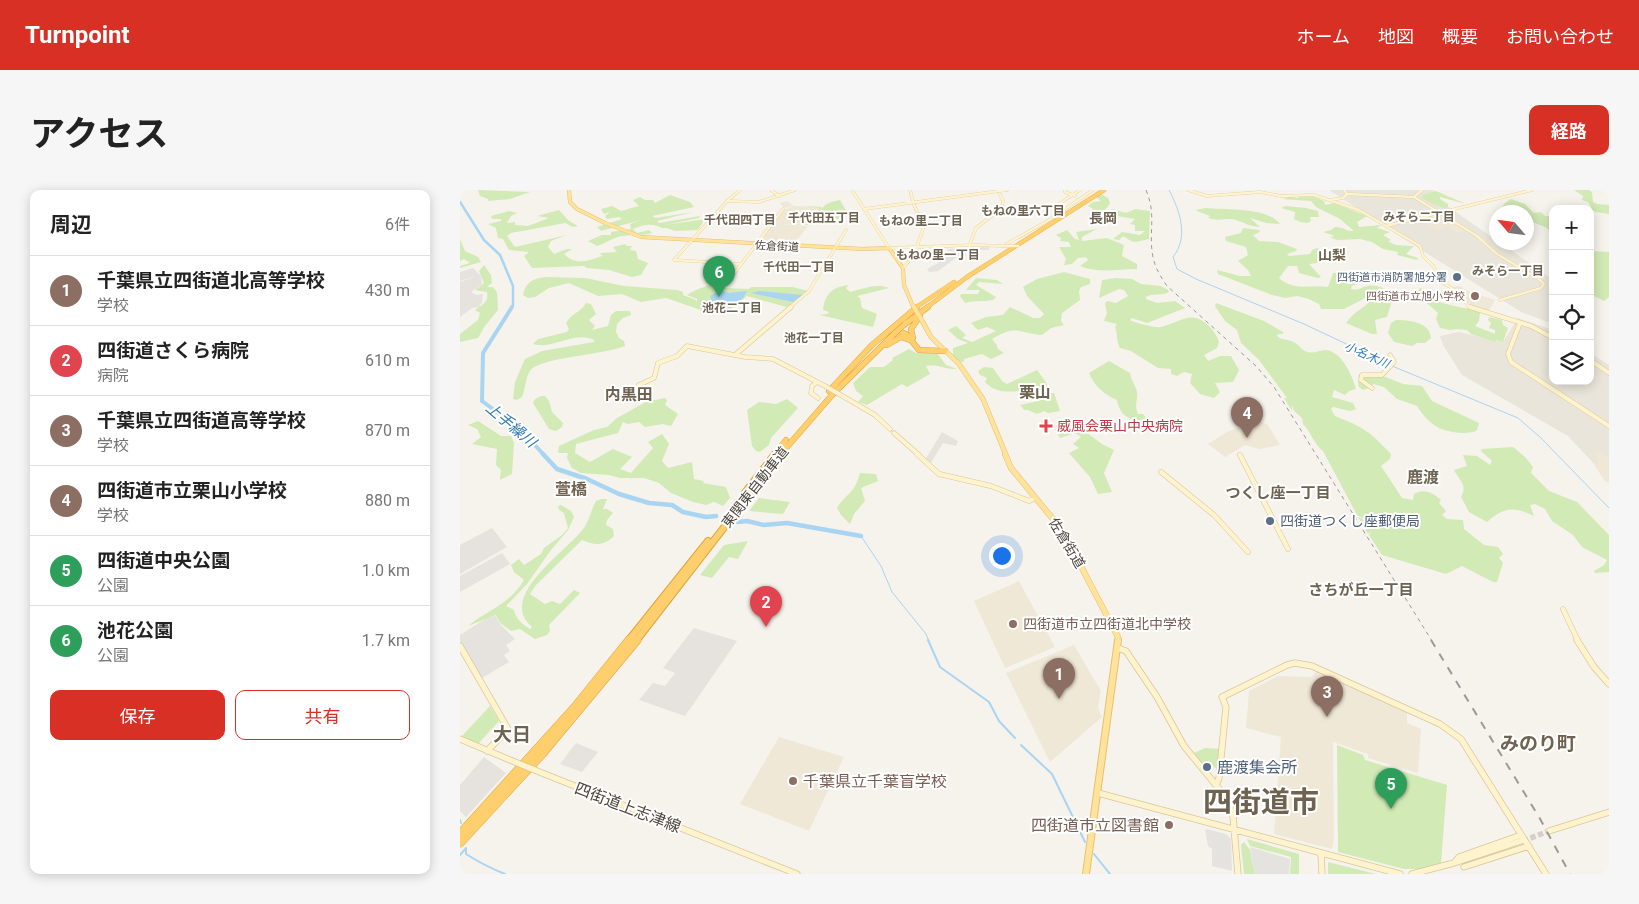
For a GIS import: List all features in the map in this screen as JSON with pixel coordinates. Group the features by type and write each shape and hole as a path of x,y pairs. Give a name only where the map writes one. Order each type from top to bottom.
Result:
{"highway":[{"name":"東関東自動車道","path":"979,268 1100,190"},
{"name":"東関東自動車道","path":"460,834 539,749 614,661 765,466 893,330 965,276 1104,190"},
{"path":"939,348 919,350 906,334 893,330 920,304 965,276"},
{"path":"911,339 910,329 916,320 965,276"},
{"path":"833,394 894,340 902,337 911,339"},
{"name":"東関東自動車道","path":"460,843 545,751 612,671 784,449 833,394"}],"main road":[{"name":"佐倉街道","path":"569,190 570,202 576,209 631,234 645,237 835,248 889,248 903,268 904,285 912,304 939,348 961,366 983,399 1011,468 1065,535 1117,634 1118,648 1086,874"}],"street":[{"path":"740,190 727,201 674,260 741,264"},
{"path":"771,190 779,196"},
{"path":"727,201 759,202 795,190"},
{"path":"852,190 889,248 1020,246"},
{"path":"903,268 908,264 917,247 924,224 910,190"},
{"path":"864,209 1007,190"},
{"path":"1065,190 1065,192 1081,198"},
{"path":"1064,209 1055,206 1080,190"},
{"path":"1004,246 1093,190"},
{"path":"1188,190 1204,196 1261,192 1279,195 1312,195 1357,209 1420,246 1423,256 1434,266 1440,281 1458,292 1468,306 1520,323 1549,336"},
{"path":"1344,190 1347,194"},
{"path":"1414,197 1422,190"},
{"path":"1499,199 1528,190"},
{"path":"1386,226 1532,190"},
{"path":"969,246 976,228 1002,208 1003,200 998,191"},
{"path":"1442,212 1502,201 1523,195 1521,193"},
{"path":"1328,200 1343,198 1347,194 1414,197 1442,212 1477,236 1497,254 1544,284 1541,288 1500,300"},
{"path":"1464,208 1469,206"},
{"path":"727,283 783,209"},
{"path":"735,355 804,295 846,230"},
{"path":"1520,323 1508,354 1510,362 1609,426"},
{"path":"639,384 655,376 658,363 677,356 687,346 735,355 773,359 825,386 833,394 875,414 890,429"},
{"path":"1372,388 1361,380 1362,374 1382,375 1394,362 1390,355"},
{"path":"1594,363 1609,373"},
{"path":"817,382 812,386 811,393 818,398"},
{"path":"894,433 939,474 991,486 1029,501 1035,498"},
{"path":"1240,455 1288,549"},
{"path":"1161,472 1214,515 1248,552"},
{"path":"1564,609 1583,652 1609,684"},
{"path":"460,646 508,729 487,751"},
{"path":"1118,648 1126,651 1158,697 1184,746 1224,794 1231,807 1238,874"},
{"path":"1216,785 1219,778 1226,703 1222,697 1287,664 1299,663 1312,666 1434,721 1461,739 1521,838 1529,846 1546,874"},
{"name":"四街道上志津線","path":"460,739 797,874"},
{"path":"1098,793 1400,874"},
{"path":"1549,831 1609,812"},
{"path":"1412,874 1454,863 1521,838"},
{"path":"1464,867 1529,846"},
{"path":"1321,853 1322,874"}],"shaded area":[{"path":"1329,190 1435,190 1430,194 1489,235 1489,250 1511,250 1549,277 1549,322 1523,313"},
{"path":"787,201 794,206 822,207 811,225 780,224 808,226 798,239 788,243 760,242 784,210 793,206 784,208 780,203"},
{"path":"1442,214 1467,230 1458,233 1448,226 1437,230 1420,219"},
{"path":"989,247 989,250 972,250 938,271 929,272 927,269 942,261 947,255 948,249"},
{"path":"473,268 481,276 482,284 471,292 476,295 483,294 482,302 479,307 472,308 460,317 460,282 475,277 460,281 460,272"},
{"name":"四街道市立旭小学校","path":"1461,286 1465,290 1495,300 1488,312 1469,304 1460,292 1452,287"},
{"path":"1518,318 1549,329 1549,385 1594,385 1594,356 1609,365 1609,480 1568,436 1462,375 1443,345 1440,336 1459,332 1503,342"},
{"path":"1257,420 1268,425 1280,445 1260,449 1245,445 1225,457 1208,444 1227,432"},
{"path":"942,432 958,441 956,446 943,443 930,464 925,460"},
{"path":"1600,452 1609,458 1609,483 1604,480 1595,466 1599,462 1595,454"},
{"path":"492,528 507,547 460,574 460,545"},
{"path":"502,553 510,564 460,592 460,576"},
{"name":"四街道市立四街道北中学校","path":"1019,581 1055,647 1005,668 974,601"},
{"path":"496,616 500,624 515,639 506,645 510,651 504,655 509,662 482,678 460,641 460,635 487,618"},
{"path":"694,628 737,641 685,716 639,700 653,683 665,686 675,673 663,668"},
{"path":"1074,645 1101,691 1098,708 1102,717 1050,762 1006,673"},
{"path":"1316,671 1407,711 1407,723 1421,729 1418,773 1368,758 1368,754 1333,742 1334,837 1332,849 1274,834 1281,737 1246,728 1249,691 1278,676 1312,677"},
{"name":"千葉県立千葉盲学校","path":"779,737 844,757 809,831 740,804"},
{"path":"576,743 598,752 582,772 560,764"},
{"path":"484,757 506,773 466,817 460,811 460,785"},
{"path":"1205,830 1226,834 1231,839 1232,871 1212,866 1212,849 1208,846"},
{"path":"1250,847 1290,859 1289,874 1255,874"}],"green space":[{"path":"478,190 530,192 510,199 488,201 488,199 480,196"},
{"path":"1574,190 1589,190 1592,192 1593,202 1609,205 1609,214 1594,211 1594,205 1590,205 1588,202 1582,200 1583,196"},
{"path":"1436,191 1466,204 1440,197 1440,199 1448,204 1448,207 1444,208 1422,198 1423,195"},
{"path":"1101,194 1108,198 1110,203 1102,211 1092,212 1095,210 1088,206 1093,202 1101,201 1096,197"},
{"path":"670,195 690,202 694,207 652,216 656,218 693,212 657,221 659,223 700,216 699,218 665,225 705,219 698,230 675,231 655,225 648,225 633,229 637,233 649,230 652,233 619,237 597,246 588,241 602,235 611,235 611,232 631,229 630,224 641,220 601,231 597,227 622,219 619,217 607,219 605,216 610,212 604,214 601,209 612,206 621,211 639,206 633,200 640,197 645,200 653,200 655,203"},
{"path":"1304,195 1324,201 1325,205 1334,203 1367,216 1357,222 1359,227 1381,225 1377,228 1390,232 1383,235 1391,240 1388,241 1395,245 1414,246 1406,254 1418,258 1417,260 1397,255 1398,252 1383,249 1372,242 1360,239 1337,240 1330,237 1335,236 1323,232 1335,227 1354,231 1340,219 1316,207 1311,201 1282,199 1288,196 1297,198"},
{"path":"1511,199 1526,205 1504,205"},
{"path":"840,200 847,212 842,221 816,220 820,213 811,225 789,224 810,224 819,208 804,206 822,207 820,212 831,202"},
{"path":"1285,206 1318,211 1319,217 1310,217 1311,221 1308,223 1300,222 1294,219 1295,212 1281,208"},
{"path":"1206,208 1256,212 1274,219 1280,224 1266,223 1250,218 1260,227 1232,219 1216,220 1208,218 1210,216 1195,210"},
{"path":"1112,209 1126,213 1135,209 1150,211 1149,239 1136,242 1123,236 1119,240 1113,239 1122,232 1140,235 1145,231 1135,231 1135,225 1130,224 1135,219 1117,216 1114,219 1100,218 1104,215 1108,217 1112,213 1109,212"},
{"path":"559,210 569,221 578,226 573,227 565,223 511,233 507,236 515,247 567,235 551,241 548,247 554,254 572,249 564,254 578,261 587,261 602,256 600,253 617,252 613,247 625,244 632,246 630,250 636,251 638,259 648,263 641,275 632,277 609,270 587,268 584,266 532,268 524,256 529,252 509,250 503,239 498,238 496,228 488,224 501,221 501,219 492,219 491,216 509,211 517,213 511,216 507,223 515,222 515,225 528,226 549,218 537,216"},
{"path":"1541,212 1545,216 1549,216 1549,230 1534,223 1534,213"},
{"path":"1243,228 1259,230 1260,232 1253,235 1259,241 1278,242 1297,249 1287,254 1289,256 1310,254 1312,250 1317,248 1331,254 1323,258 1323,262 1309,264 1321,277 1318,278 1299,273 1297,266 1288,266 1279,278 1291,285 1328,287 1333,273 1342,273 1362,282 1352,286 1351,289 1374,286 1381,287 1394,294 1387,317 1375,320 1377,334 1372,334 1346,323 1375,297 1371,295 1344,309 1321,309 1319,304 1309,299 1297,296 1285,298 1272,295 1218,274 1217,270 1240,276 1251,276 1248,270 1238,261 1248,255 1246,247 1226,241 1225,237 1241,233"},
{"path":"1097,229 1082,237 1082,241 1107,238 1124,245 1122,256 1137,264 1137,269 1094,270 1080,266 1088,260 1086,257 1078,258 1072,264 1064,265 1066,259 1059,247 1071,247 1069,242 1060,241 1061,238 1056,235 1067,230 1075,239 1079,240 1076,232"},
{"path":"460,239 465,251 478,257 481,262 460,268 460,266 470,263 464,259 460,261"},
{"path":"1594,251 1609,252 1609,297 1604,301 1594,296"},
{"path":"484,265 491,275 492,283 487,287 493,287 497,292 498,310 478,338 460,342 460,334 478,320 480,313 475,310 487,299 487,292 475,290 484,283 479,271"},
{"path":"1064,272 1090,279 1090,284 1081,287 1079,291 1080,300 1062,313 1061,321 1064,325 1051,328 1042,335 1017,331 1000,334 992,339 998,349 1004,353 991,359 982,354 960,362 953,356 953,348 968,343 958,339 948,330 956,326 966,335 962,338 972,342 996,331 987,327 978,330 971,323 986,317 1003,315 1010,307 1033,318 1040,318 1044,314 1027,296 1023,287 1037,279"},
{"path":"545,277 585,278 624,286 677,290 683,292 683,295 696,300 696,303 697,299 687,295 717,283 727,283 724,288 792,287 809,291 790,308 747,296 725,314 707,308 701,310 666,298 641,302 622,294 598,296 569,283 549,288 535,297 528,298 523,295 530,282"},
{"path":"976,278 997,280 1003,284 979,282 976,285 996,297 993,300 965,303 960,296 961,294 978,294 980,290 966,290"},
{"path":"1116,278 1132,279 1141,284 1161,286 1169,292 1149,296 1146,299 1157,303 1175,301 1185,308 1147,323 1132,318 1130,320 1158,327 1187,318 1198,319 1207,324 1219,342 1217,348 1204,355 1208,361 1220,356 1231,356 1239,370 1233,382 1215,383 1220,392 1214,398 1200,394 1190,383 1192,374 1184,372 1177,376 1171,374 1171,369 1158,368 1131,351 1120,348 1115,327 1117,324 1104,321 1107,313 1105,304 1107,301 1116,303 1128,296 1124,290 1119,289 1099,298 1102,280"},
{"path":"849,285 846,288 850,292 874,286 889,288 857,296 860,298 862,308 877,314 873,327 819,315 829,312 823,310 824,304 828,295 834,289"},
{"path":"1420,288 1439,297 1437,301 1480,312 1479,321 1475,326 1495,334 1495,330 1489,328 1491,323 1488,320 1489,317 1502,320 1503,325 1508,328 1503,342 1496,340 1496,342 1471,334 1467,330 1440,328 1436,319 1438,313 1416,293"},
{"path":"586,303 591,304 596,314 589,320 595,326 592,330 608,326 611,315 616,311 630,311 631,315 623,318 617,324 616,332 619,338 624,341 625,346 603,352 559,359 536,366 528,374 522,397 517,400 513,399 515,382 525,359 542,351 594,342 594,340 580,337 548,344 533,344 538,339 567,332 569,329 566,323"},
{"path":"1216,303 1264,321 1283,332 1283,334 1278,334 1277,336 1293,342 1307,352 1312,353 1326,350 1337,355 1346,365 1356,389 1349,391 1345,395 1334,390 1332,397 1353,403 1356,409 1350,411 1333,407 1331,409 1335,416 1366,431 1391,454 1390,459 1381,466 1402,498 1413,500 1414,494 1421,491 1432,493 1441,500 1439,503 1446,511 1442,515 1447,519 1463,520 1464,529 1484,545 1498,547 1503,554 1499,558 1503,563 1497,582 1493,582 1462,566 1446,574 1382,555 1369,535 1372,531 1368,534 1358,517 1371,523 1357,515 1323,451 1303,424 1302,418 1294,411 1292,404 1292,411 1284,398 1287,398 1259,360 1241,343 1237,330 1225,321 1215,306"},
{"path":"1396,320 1413,321 1423,325 1427,328 1431,338 1425,343 1417,343 1412,346 1394,342 1388,333 1391,323"},
{"path":"909,349 916,353 937,353 946,365 957,369 933,365 926,366 930,374 907,387 902,384 867,405 858,402 863,396 856,391 853,383 870,367 884,367 893,360 892,358"},
{"path":"1109,361 1130,373 1137,392 1136,406 1138,414 1143,414 1149,422 1148,425 1124,415 1117,400 1100,390 1091,378 1089,373"},
{"path":"984,367 993,368 1002,381 1007,384 1037,370 1046,382 1049,393 1054,393 1060,411 1048,413 1044,411 1037,414 1024,410 1020,405 1038,401 1036,394 1029,389 1006,392 989,386 985,382 987,378 980,375 978,371"},
{"path":"1359,374 1383,376 1403,384 1422,386 1432,401 1479,423 1477,430 1469,433 1457,433 1437,427 1426,418 1417,406 1397,399 1384,387 1373,384 1363,390 1359,387 1358,383"},
{"path":"545,396 549,401 552,412 563,423 562,427 556,431 549,429 533,403 535,399"},
{"path":"665,398 667,400 665,405 678,414 671,426 663,424 645,427 639,422 628,424 623,422 618,433 576,444 575,453 590,462 613,449 632,457 620,469 631,473 653,448 648,442 662,434 669,444 662,461 668,468 692,462 694,479 704,481 703,483 726,487 730,498 723,506 714,502 706,505 693,502 671,493 659,483 644,478 620,478 609,475 581,473 572,468 567,458 568,453 558,453 559,446 594,430 607,427 617,418 646,402"},
{"path":"787,399 798,408 771,438 769,445 760,452 756,451 752,446 747,410 759,402 776,404"},
{"path":"478,421 501,436 511,436 514,443 512,474 500,480 501,470 496,465 497,449 472,444 481,437 477,429 468,425"},
{"path":"1071,421 1102,444 1114,450 1104,473 1112,492 1098,494 1090,477 1069,453 1079,448 1073,444 1081,437 1075,433 1060,438 1055,429"},
{"path":"1513,447 1525,457 1533,467 1531,473 1549,491 1577,502 1609,535 1609,572 1595,573 1594,571 1604,565 1607,560 1582,547 1573,535 1552,521 1545,509 1535,504 1530,505 1534,516 1521,511 1509,510 1499,513 1487,522 1469,512 1461,497 1464,489 1462,483 1454,470 1467,466 1463,455 1477,456 1490,465 1492,461 1481,451 1482,449"},
{"path":"860,473 876,474 878,481 861,488 865,501 854,514 850,524 837,508 853,490"},
{"path":"759,498 790,502 783,514 749,511"},
{"path":"607,499 603,509 613,513 607,520 606,525 613,529 614,536 606,542 599,544 582,540 536,585 530,594 545,604 552,601 560,604 574,590 580,593 549,625 550,631 547,635 535,639 520,629 511,631 500,623 496,615 468,626 505,601 524,580 514,572 511,565 519,559 524,565 541,554 544,548 562,535 568,528 564,513 559,510 558,506 561,505 571,511 574,517 568,530 527,584 506,606 514,610 520,621 530,629 532,627 523,615 523,602 528,589 538,575 583,529 596,501"},
{"path":"748,541 738,559 729,557 712,578 700,575 724,545"},
{"path":"490,706 499,721 478,744 462,736"},
{"path":"1337,745 1363,755 1365,760 1447,785 1441,863 1420,869 1404,869 1338,852"},
{"path":"1205,748 1220,749 1219,770 1207,763 1202,767 1192,754"},
{"path":"1247,839 1299,854 1299,874 1290,874 1291,857 1250,846"},
{"path":"1244,842 1250,850 1255,874 1244,874 1241,845"},
{"path":"1328,862 1376,874 1328,874"}],"water":[{"path":"721,290 729,293 747,291 743,298 730,308 712,301 710,296"},
{"path":"759,291 803,295 793,302 751,293"}],"waterway":[{"name":"小名木川","path":"1169,190 1177,207 1182,233 1181,241 1173,257 1177,269 1196,279 1304,324 1389,364"},
{"name":"上手繰川","path":"460,202 484,240 500,255 513,286 513,305 511,308"},
{"name":"上手繰川","path":"512,307 483,353 482,401 520,429 544,455"},
{"name":"小名木川","path":"1392,366 1518,418 1541,438 1609,508"},
{"name":"上手繰川","path":"543,454 557,469 587,479 619,494 649,503 672,505 683,512 706,517 716,516"},
{"name":"上手繰川","path":"737,522 747,521 764,525 787,523 861,536"},
{"path":"861,536 881,566 892,592 926,634 929,641"},
{"path":"928,640 940,667 989,702 999,721 1015,738"},
{"path":"1021,745 1052,774 1085,842"},
{"path":"460,855 466,848 466,854 505,874"},
{"path":"1094,854 1110,874"}],"tunnel":[{"path":"1523,841 1549,831"}],"railway":[{"path":"1146,190 1152,216 1151,240 1153,257 1157,269 1167,286 1256,366 1274,387 1432,641"},
{"path":"1431,640 1539,817 1570,874"}],"place":[{"name":"四街道市消防署旭分署","path":"1457,277"},
{"name":"四街道市立旭小学校","path":"1475,296"},
{"name":"池花公園","path":"719,297"},
{"name":"威風会栗山中央病院","path":"1046,426"},
{"name":"四街道市立栗山小学校","path":"1247,438"},
{"name":"四街道つくし座郵便局","path":"1270,521"},
{"name":"四街道市立四街道北中学校","path":"1013,624"},
{"name":"四街道さくら病院","path":"766,627"},
{"name":"千葉県立四街道北高等学校","path":"1059,699"},
{"name":"千葉県立四街道高等学校","path":"1327,717"},
{"name":"鹿渡集会所","path":"1207,767"},
{"name":"千葉県立千葉盲学校","path":"793,781"},
{"name":"四街道中央公園","path":"1391,809"},
{"name":"四街道市立図書館","path":"1169,825"}],"district":[{"name":"もねの里六丁目","path":"1023,211"},
{"name":"みそら二丁目","path":"1419,217"},
{"name":"千代田五丁目","path":"824,218"},
{"name":"長岡","path":"1103,218"},
{"name":"千代田四丁目","path":"740,220"},
{"name":"もねの里二丁目","path":"921,221"},
{"name":"もねの里一丁目","path":"938,255"},
{"name":"山梨","path":"1332,255"},
{"name":"千代田一丁目","path":"799,267"},
{"name":"みそら一丁目","path":"1508,271"},
{"name":"池花二丁目","path":"732,308"},
{"name":"池花一丁目","path":"814,338"},
{"name":"栗山","path":"1035,392"},
{"name":"内黒田","path":"629,394"},
{"name":"鹿渡","path":"1423,477"},
{"name":"萱橋","path":"571,489"},
{"name":"つくし座一丁目","path":"1278,493"},
{"name":"さちが丘一丁目","path":"1361,590"},
{"name":"大日","path":"512,734"},
{"name":"みのり町","path":"1538,743"},
{"name":"四街道市","path":"1261,802"}]}
